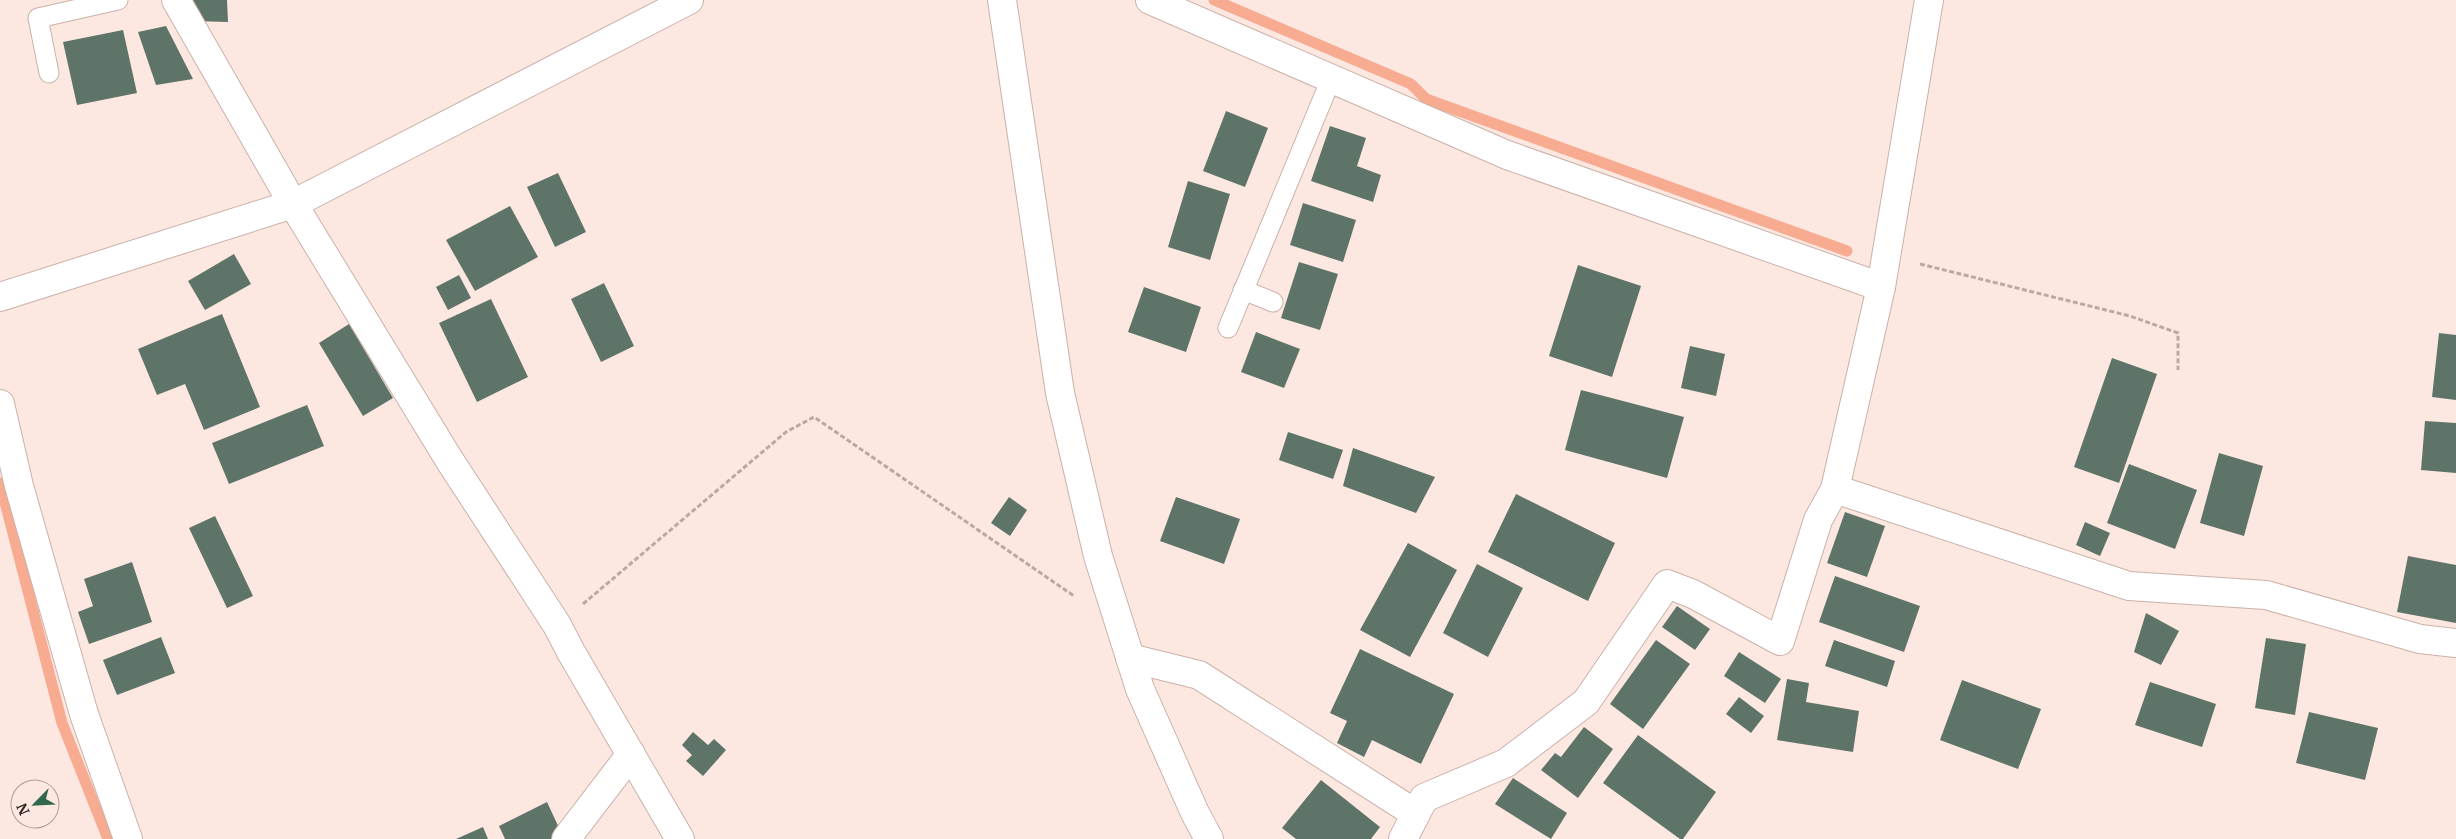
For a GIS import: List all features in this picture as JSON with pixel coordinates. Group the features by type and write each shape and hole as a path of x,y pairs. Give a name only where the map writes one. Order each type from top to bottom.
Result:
{"street":[{"path":"176,0 293,204 450,461 557,625 680,839"},
{"path":"0,298 293,204 689,0"},
{"path":"1002,0 1060,393 1098,556 1140,689 1195,813 1209,839"},
{"path":"1150,0 1507,155 1881,287"},
{"path":"1403,839 1424,798 1506,763 1586,702 1667,584 1693,594 1780,641 1818,520 1835,489 1881,287 1929,0"},
{"path":"0,404 19,486 84,714 128,839"},
{"path":"1835,489 2129,586 2266,595 2420,638 2456,643"},
{"path":"1130,658 1199,675 1416,814"},
{"path":"566,839 631,754"}],"lane":[{"path":"49,72 38,18 118,0"},
{"path":"1228,328 1331,79"},
{"path":"1243,290 1273,302"}],"path":[{"path":"1886,255 2130,316 2178,333 2178,370"},
{"path":"557,625 786,432 814,417 1121,628"}],"building":[{"path":"191,0 227,0 228,22 193,21"},
{"path":"166,26 193,79 156,85 138,32"},
{"path":"123,30 137,93 77,105 63,42"},
{"path":"1226,111 1268,128 1245,187 1203,171"},
{"path":"1330,126 1366,138 1357,166 1381,175 1373,202 1311,181"},
{"path":"558,173 586,232 555,247 527,187"},
{"path":"1188,181 1230,194 1210,260 1168,247"},
{"path":"1303,203 1356,220 1343,262 1290,245"},
{"path":"510,206 538,257 475,291 446,240"},
{"path":"234,254 251,284 205,310 188,281"},
{"path":"1299,262 1338,274 1320,330 1281,318"},
{"path":"1578,265 1641,286 1612,377 1549,356"},
{"path":"459,275 471,298 448,310 436,287"},
{"path":"604,283 634,346 601,362 571,299"},
{"path":"1144,287 1201,307 1186,352 1128,332"},
{"path":"491,299 528,377 477,402 439,323"},
{"path":"222,314 260,407 204,430 185,384 157,395 138,349"},
{"path":"349,324 393,398 363,416 319,343"},
{"path":"1256,332 1300,349 1284,388 1241,372"},
{"path":"2439,333 2456,335 2456,400 2432,397"},
{"path":"1690,346 1725,354 1716,396 1681,388"},
{"path":"2112,358 2157,374 2119,483 2074,467"},
{"path":"1581,390 1684,417 1667,478 1565,450"},
{"path":"307,405 324,446 229,484 212,443"},
{"path":"2425,421 2456,423 2456,473 2421,470"},
{"path":"1288,432 1343,450 1333,479 1279,460"},
{"path":"1353,448 1435,477 1416,513 1343,486"},
{"path":"2219,453 2263,466 2244,536 2200,523"},
{"path":"2129,464 2197,490 2175,549 2107,523"},
{"path":"1516,494 1615,543 1588,601 1488,552"},
{"path":"1009,497 1027,510 1010,536 991,523"},
{"path":"1176,497 1240,519 1224,564 1160,541"},
{"path":"1845,512 1885,526 1867,577 1827,563"},
{"path":"215,516 253,596 227,608 189,528"},
{"path":"2085,522 2110,533 2100,556 2076,545"},
{"path":"1408,543 1457,570 1410,657 1360,630"},
{"path":"2408,556 2456,565 2456,623 2397,612"},
{"path":"132,562 152,622 89,644 78,612 93,606 84,579"},
{"path":"1477,564 1523,588 1488,657 1443,633"},
{"path":"1835,576 1920,606 1904,652 1819,622"},
{"path":"1677,606 1710,629 1695,650 1662,627"},
{"path":"2146,613 2179,631 2161,665 2134,652"},
{"path":"161,637 175,673 117,695 103,660"},
{"path":"2266,638 2306,644 2295,715 2255,708"},
{"path":"1656,640 1690,664 1643,729 1610,704"},
{"path":"1834,640 1895,661 1887,687 1825,666"},
{"path":"1360,649 1454,694 1421,764 1372,740 1364,757 1337,743 1347,721 1330,713"},
{"path":"1739,652 1781,679 1765,703 1724,676"},
{"path":"1787,679 1809,683 1806,702 1859,711 1853,752 1777,740"},
{"path":"1962,680 2041,709 2018,769 1940,740"},
{"path":"2150,682 2216,704 2202,747 2135,725"},
{"path":"1739,697 1764,716 1751,733 1726,714"},
{"path":"2309,712 2378,728 2365,780 2296,763"},
{"path":"1584,727 1613,749 1578,798 1541,770 1555,753 1561,757"},
{"path":"693,732 708,745 714,739 726,750 703,776 686,761 692,755 682,745"},
{"path":"1638,735 1716,792 1683,839 1680,839 1603,783"},
{"path":"1513,778 1567,813 1551,839 1495,804"},
{"path":"1321,780 1380,827 1371,839 1296,839 1282,828"},
{"path":"547,802 560,830 551,839 505,839 499,826"},
{"path":"483,827 488,839 456,839"}],"waterway":[{"path":"1214,0 1411,84 1426,99 1847,251"},
{"path":"0,483 62,723 108,839"}]}
